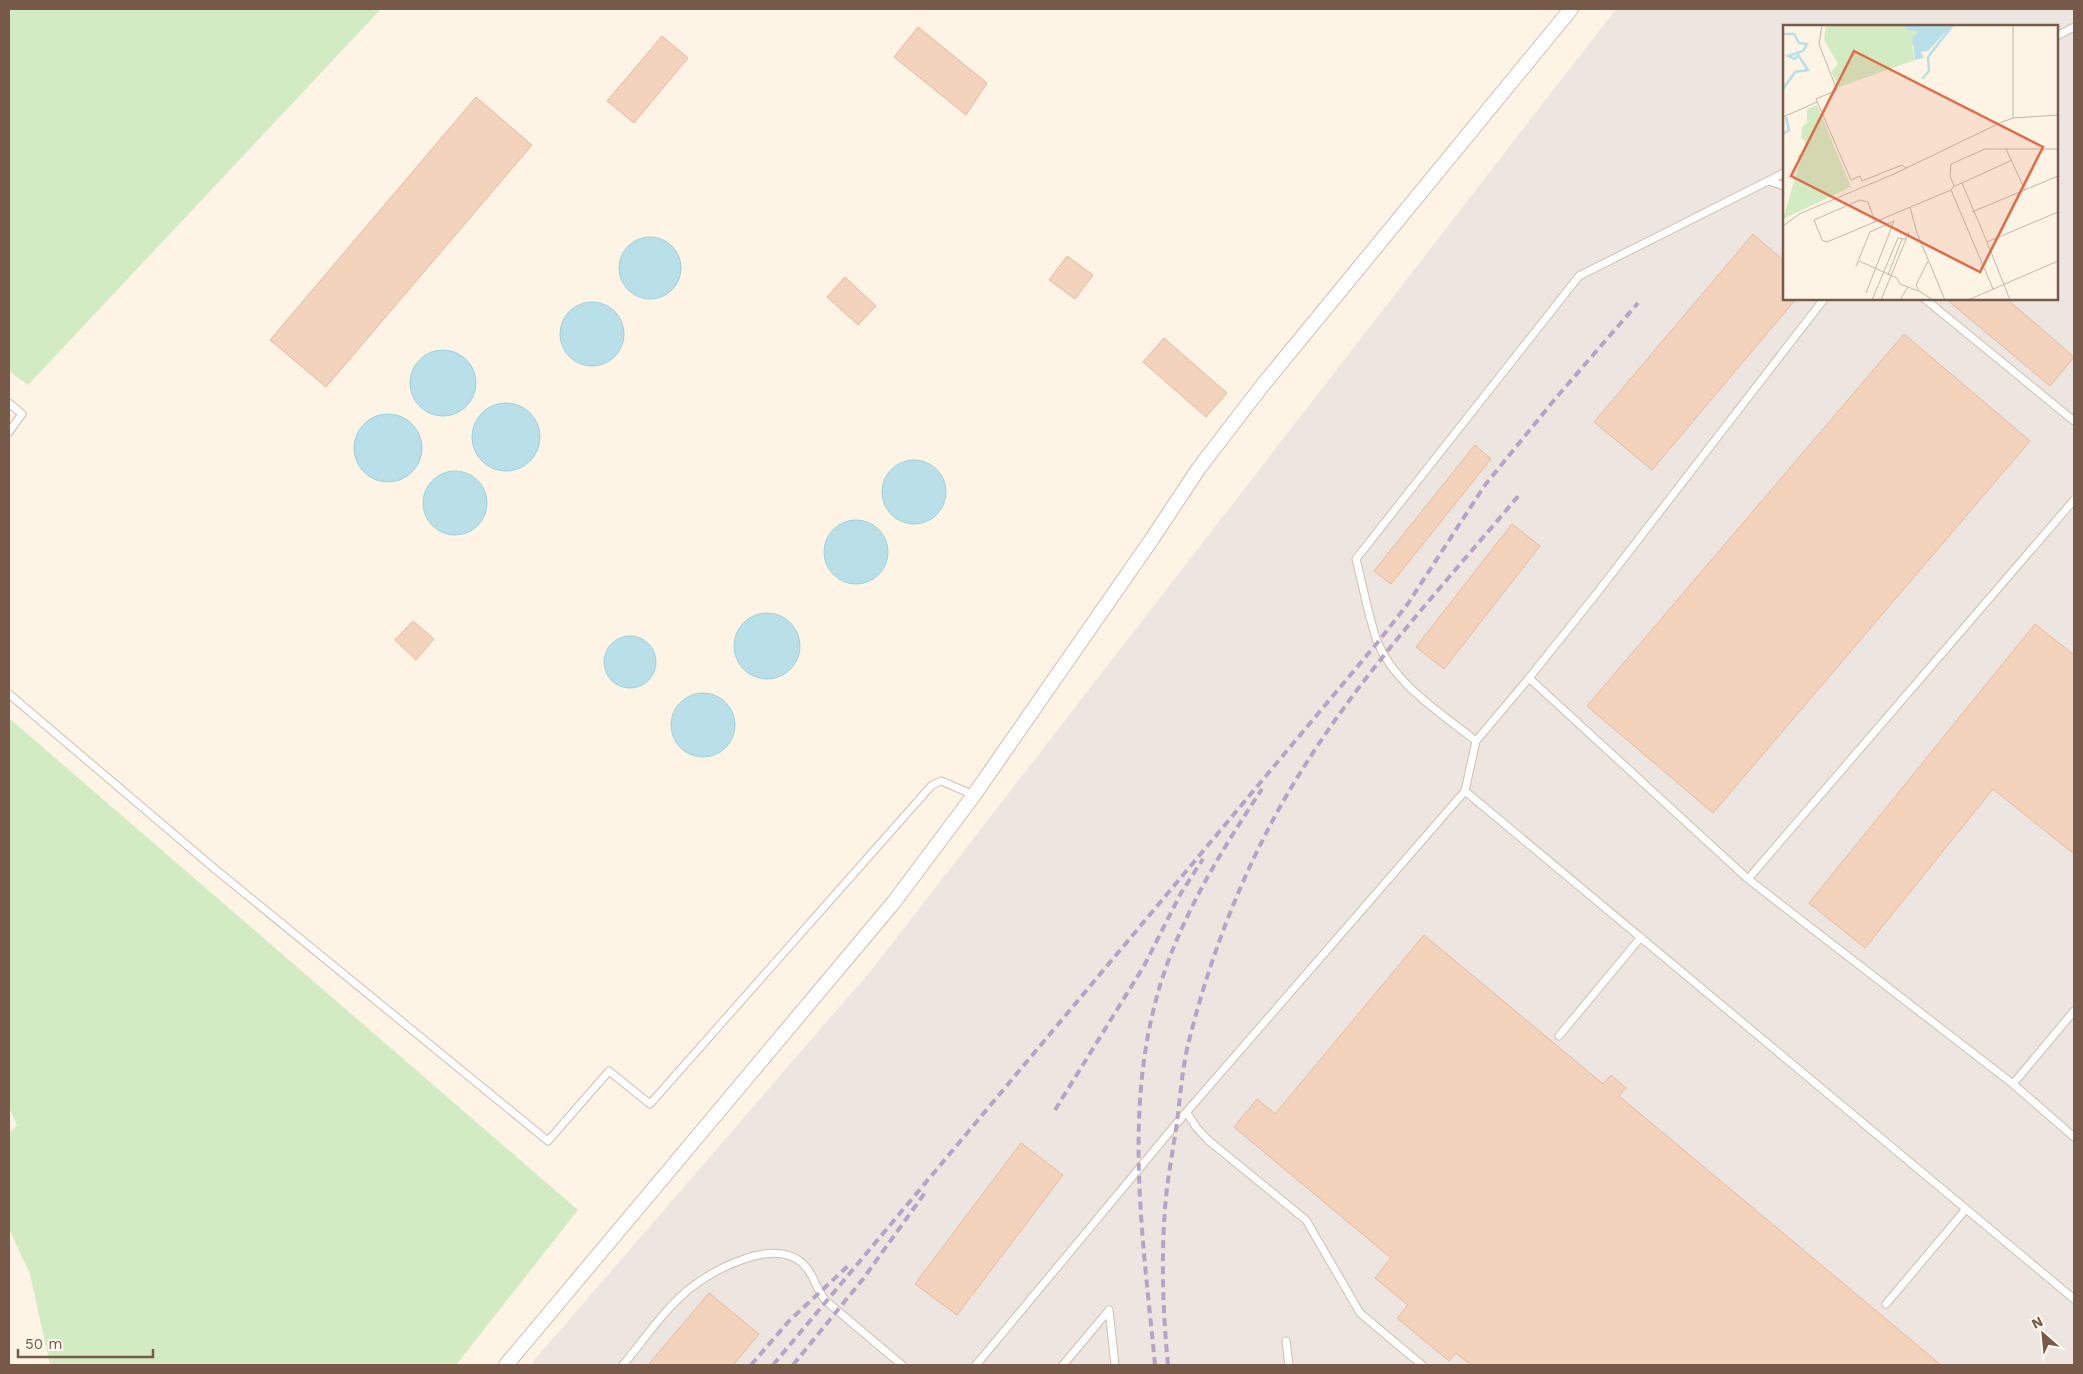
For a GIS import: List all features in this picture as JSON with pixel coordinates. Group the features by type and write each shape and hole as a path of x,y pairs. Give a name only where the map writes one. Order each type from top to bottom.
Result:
{"street":[{"path":"506,1365 894,902 974,795 1152,539 1199,468 1268,378 1571,9"}],"lane":[{"path":"2058,36 2074,28"},
{"path":"1476,741 1415,691 1391,665 1378,642 1356,559 1579,276 1783,174"},
{"path":"1769,181 1783,186"},
{"path":"976,1365 1177,1123 1465,791 1476,741 1597,593 1823,300"},
{"path":"1926,300 2074,422"},
{"path":"9,403 22,414 9,432"},
{"path":"1748,879 2074,500"},
{"path":"1528,678 1748,879 2013,1084 2074,1137"},
{"path":"9,694 215,869 548,1141 609,1071 650,1104 932,785 941,781 974,795"},
{"path":"1465,791 2074,1299"},
{"path":"1559,1036 1641,937"},
{"path":"2013,1084 2074,1011"},
{"path":"1187,1113 1208,1140 1306,1220 1360,1313 1422,1365"},
{"path":"1886,1304 1966,1209"},
{"path":"623,1365 688,1290 739,1262 771,1252 783,1253 802,1263 809,1270 819,1293 826,1301 902,1365"},
{"path":"1064,1365 1109,1310 1115,1365"},
{"path":"1286,1341 1289,1365"}],"shaded area":[{"path":"1616,9 2074,9 2074,1365 530,1365 874,967"}],"green space":[{"path":"9,9 381,9 28,385 9,371"},
{"path":"9,718 578,1210 456,1365 50,1365 30,1274 9,1229 9,1133 17,1125 9,1108"}],"water":[{"path":"644,237 656,237 672,246 679,256 681,268 679,280 672,290 656,299 644,299 633,294 624,285 619,274 619,262 624,251 633,242"},
{"path":"586,302 598,302 615,311 622,322 624,334 622,346 615,357 598,366 586,366 574,361 565,352 560,340 560,328 565,316 574,307"},
{"path":"449,350 467,359 474,370 476,383 474,396 467,407 456,414 437,416 419,407 412,396 410,377 419,359 430,352"},
{"path":"506,403 519,406 530,413 537,424 540,437 537,450 530,461 519,468 506,471 493,468 482,461 475,450 472,437 475,424 482,413 493,406"},
{"path":"388,414 401,417 412,424 419,435 422,448 419,461 412,472 401,479 388,482 375,479 364,472 357,461 354,448 357,435 364,424 375,417"},
{"path":"908,460 920,460 937,469 944,480 946,492 944,504 937,515 920,524 908,524 896,519 887,510 882,498 882,486 887,474 896,465"},
{"path":"455,471 467,474 478,480 484,491 487,503 484,515 478,526 467,532 455,535 443,532 432,526 426,515 423,503 426,491 432,480 443,474"},
{"path":"856,520 868,522 879,529 886,540 888,552 886,564 879,575 868,582 856,584 844,582 833,575 826,564 824,552 826,540 833,529 844,522"},
{"path":"767,613 780,616 790,623 797,633 800,646 797,659 790,669 780,676 767,679 754,676 744,669 737,659 734,646 737,633 744,623 754,616"},
{"path":"630,636 644,640 652,648 656,662 652,676 644,684 630,688 616,684 608,676 604,662 608,648 616,640"},
{"path":"697,693 709,693 726,702 733,713 735,725 733,737 726,748 709,757 697,757 685,752 676,743 671,731 671,719 676,707 685,698"}],"building":[{"path":"918,27 987,83 966,115 894,57"},
{"path":"662,36 688,58 634,123 607,101"},
{"path":"476,97 532,145 326,387 270,340"},
{"path":"1753,234 1783,260 1783,300 1795,300 1652,470 1594,422"},
{"path":"1067,256 1093,275 1075,299 1049,280"},
{"path":"845,277 876,306 858,325 827,297"},
{"path":"1947,300 2008,300 2074,357 2050,386"},
{"path":"1904,334 2030,441 1713,813 1587,706"},
{"path":"1164,338 1227,393 1206,417 1143,362"},
{"path":"1475,445 1491,459 1391,584 1374,571"},
{"path":"1512,524 1540,546 1444,669 1416,647"},
{"path":"413,621 434,639 416,660 395,640"},
{"path":"2035,624 2074,655 2074,854 1993,789 1865,948 1809,903"},
{"path":"1424,935 1603,1084 1611,1075 1626,1088 1619,1096 1941,1365 1471,1365 1456,1353 1449,1361 1397,1318 1408,1305 1375,1278 1391,1258 1234,1127 1257,1099 1275,1114"},
{"path":"1021,1143 1063,1175 957,1315 915,1284"},
{"path":"709,1293 759,1334 733,1365 648,1365"}],"railway":[{"path":"773,1365 1378,642 1407,605 1485,485 1555,399 1638,303"},
{"path":"1168,1365 1163,1287 1164,1228 1167,1187 1184,1067 1187,1049 1208,974 1235,901 1268,829 1307,762 1331,726 1382,658 1520,494"},
{"path":"1155,1365 1145,1261 1139,1158 1140,1106 1145,1055 1155,1004 1180,932 1212,869 1262,789"},
{"path":"1055,1110 1144,966 1181,893 1203,859"},
{"path":"793,1365 863,1279 927,1190"},
{"path":"751,1365 789,1321 849,1265"}]}
